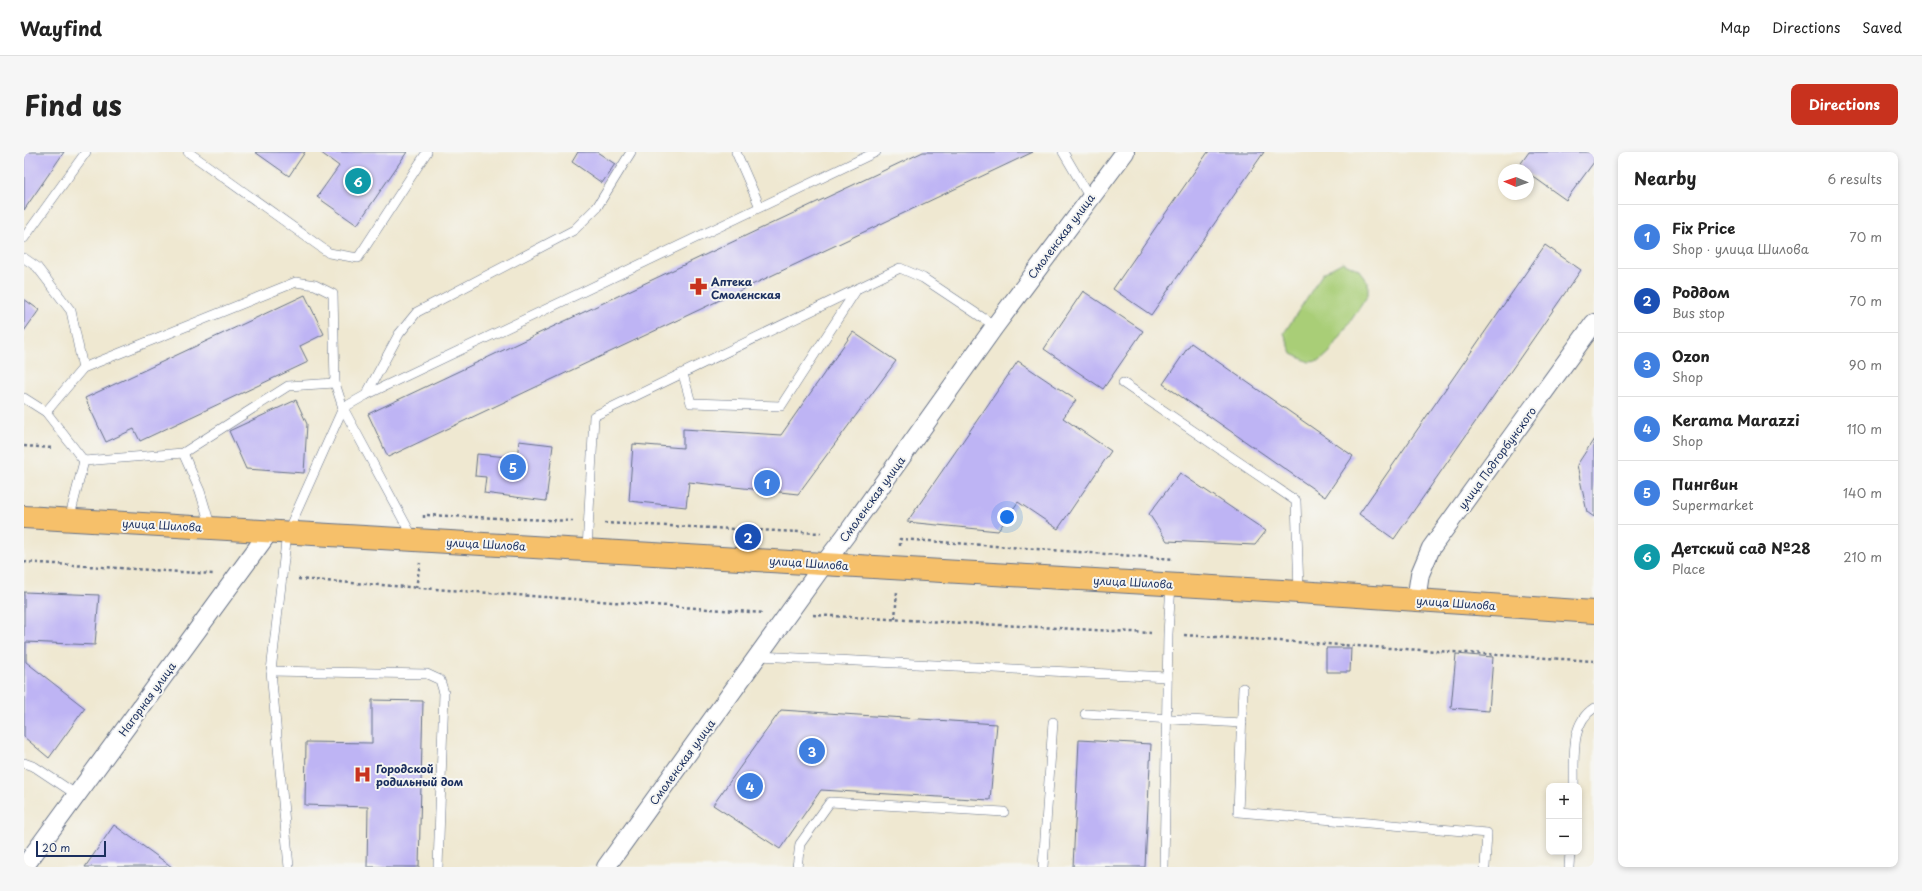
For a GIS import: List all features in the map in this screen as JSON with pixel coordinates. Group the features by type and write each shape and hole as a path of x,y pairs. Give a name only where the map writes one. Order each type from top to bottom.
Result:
{"main road":[{"name":"улица Шилова","path":"24,517 1171,584 1594,612"}],"street":[{"name":"Смоленская улица","path":"606,867 995,326 1125,152"},
{"name":"улица Подгорбунского","path":"1416,600 1420,574 1431,548 1594,323"},
{"name":"Нагорная улица","path":"24,867 77,795 278,532"}],"lane":[{"path":"24,238 86,152"},
{"path":"188,152 329,253 358,258 427,152"},
{"path":"366,395 399,334 417,312 574,230 597,207 631,152"},
{"path":"736,152 760,207"},
{"path":"289,867 271,671 278,532 343,408 366,395 876,152"},
{"path":"1063,152 1090,198"},
{"path":"24,258 37,267 71,311 83,368"},
{"path":"587,550 594,416 900,268 923,278 995,326"},
{"path":"46,412 83,368 296,282 315,285 332,294 335,383 343,408 414,540"},
{"path":"682,374 690,403 781,406 858,288"},
{"path":"84,461 183,452 288,386 335,383"},
{"path":"1123,383 1296,501 1299,592"},
{"path":"24,398 46,412 84,461"},
{"path":"183,452 200,491 212,528"},
{"path":"69,520 84,461"},
{"path":"1164,867 1167,677 1171,584"},
{"path":"758,656 1167,677"},
{"path":"271,671 427,674 440,680 444,693 438,867"},
{"path":"1244,688 1238,812 1486,833 1485,867"},
{"path":"1574,783 1576,735 1580,721 1587,712 1594,708"},
{"path":"1085,714 1242,723"},
{"path":"1044,867 1053,722"},
{"path":"24,763 35,767 77,795"},
{"path":"797,867 800,844 830,802 1004,812"},
{"path":"1569,867 1570,855"}],"path":[{"path":"24,446 74,449"},
{"path":"708,529 824,534"},
{"path":"900,539 1174,559"}],"green space":[{"path":"1343,262 1358,269 1368,282 1368,295 1330,352 1320,361 1309,362 1292,354 1284,333 1323,273"}],"building":[{"path":"24,152 64,152 24,210"},
{"path":"255,152 305,152 289,176"},
{"path":"320,152 407,152 357,225 317,197 339,166"},
{"path":"578,152 597,152 615,164 602,183 572,162"},
{"path":"923,152 1033,152 388,457 368,414"},
{"path":"1208,152 1264,152 1151,315 1113,289"},
{"path":"1529,152 1594,152 1594,162 1566,200 1534,177 1534,164 1520,164"},
{"path":"1545,245 1581,270 1394,539 1359,514"},
{"path":"1083,291 1143,331 1103,389 1044,349"},
{"path":"305,295 324,334 300,346 308,362 140,441 134,429 106,442 85,398"},
{"path":"24,299 39,310 24,331"},
{"path":"853,332 896,361 798,494 689,482 686,507 629,501 633,444 683,448 683,429 781,435"},
{"path":"1191,343 1353,456 1325,497 1163,384"},
{"path":"1018,361 1076,400 1063,418 1111,451 1058,529 1018,502 998,531 907,522"},
{"path":"296,400 307,424 304,473 246,469 229,431"},
{"path":"1594,439 1594,517 1587,512 1577,465"},
{"path":"519,441 553,445 546,501 484,493 486,477 475,476 477,454 517,458"},
{"path":"1180,473 1266,531 1255,545 1167,541 1149,514"},
{"path":"24,592 99,595 95,645 26,642 26,662 85,708 49,758 24,737"},
{"path":"1326,648 1351,648 1350,672 1326,672"},
{"path":"1456,654 1493,657 1489,711 1451,708"},
{"name":"Городской родильный дом","path":"372,700 423,701 419,867 367,867 368,807 305,805 306,742 372,743"},
{"path":"781,710 997,724 990,800 821,790 780,849 713,805"},
{"path":"1079,740 1151,744 1145,867 1073,867"},
{"path":"114,825 172,867 85,867"}],"place":[{"name":"Детский сад №28","path":"358,181"},
{"name":"Аптека Смоленская","path":"698,287"},
{"name":"Пингвин","path":"513,467"},
{"name":"Fix Price","path":"767,483"},
{"name":"Роддом","path":"748,537"},
{"name":"Ozon","path":"812,751"},
{"name":"Городской родильный дом","path":"363,774"},
{"name":"Kerama Marazzi","path":"750,786"}]}
